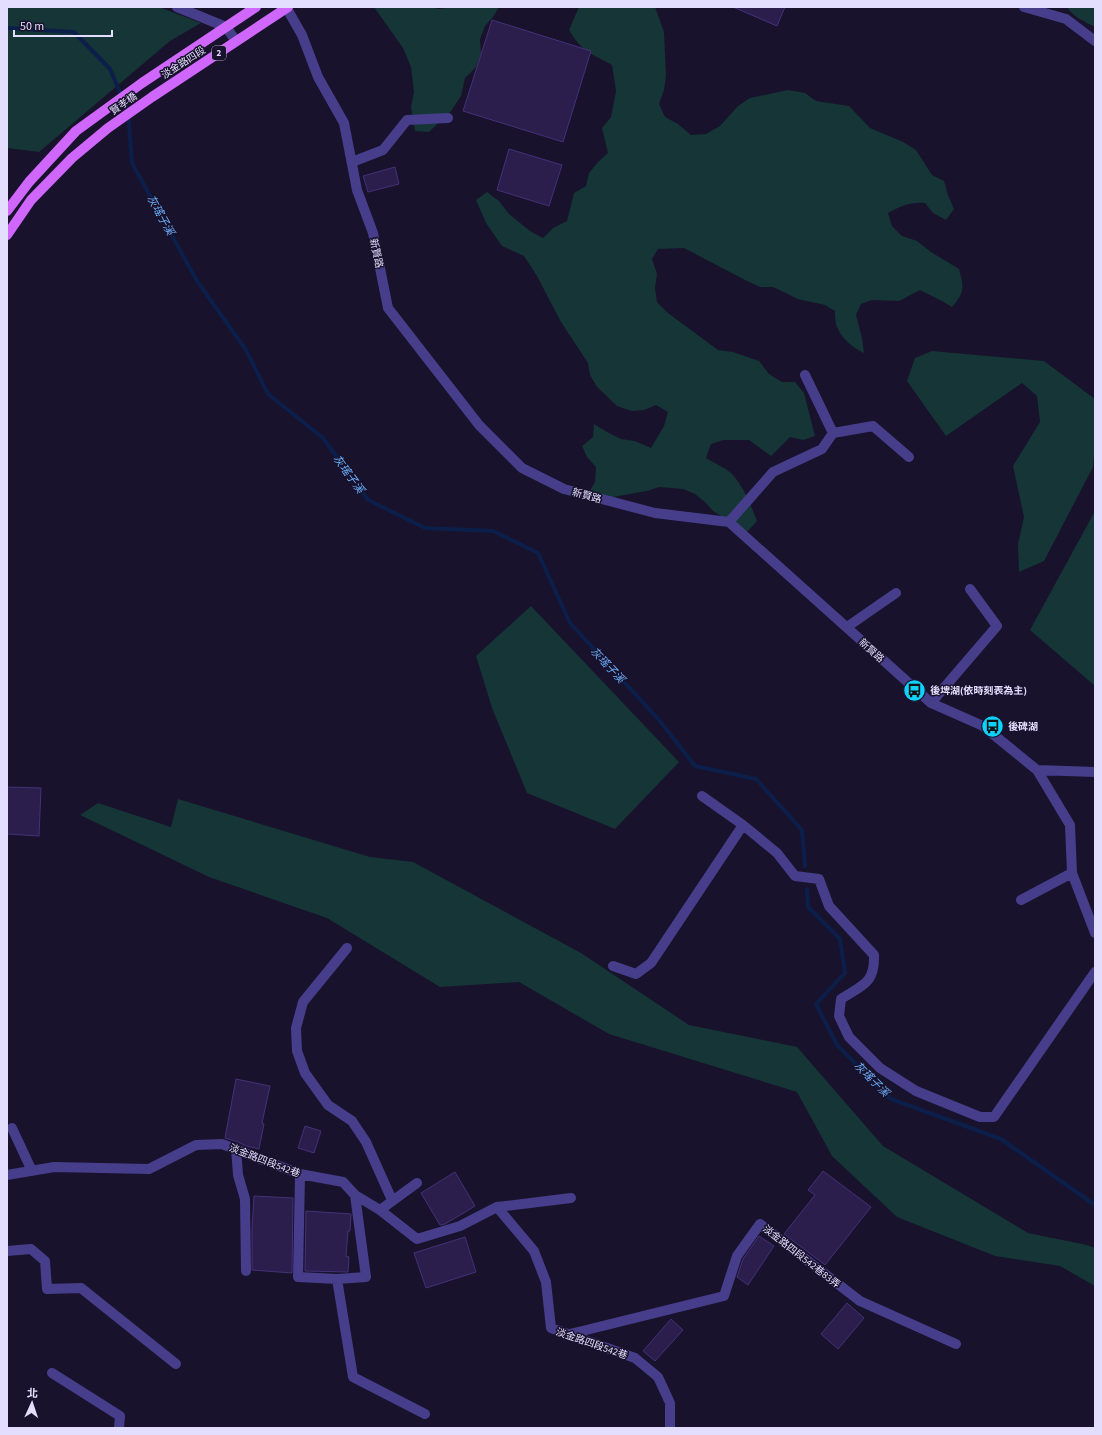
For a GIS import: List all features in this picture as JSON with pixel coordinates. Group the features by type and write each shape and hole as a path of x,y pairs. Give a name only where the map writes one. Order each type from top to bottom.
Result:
{"main road":[{"name":"2","path":"226,27 256,7"},
{"name":"淡金路四段","path":"152,97 287,7"},
{"name":"淡金路四段","path":"142,83 226,27"},
{"name":"賢孝橋","path":"7,211 29,182 76,131 142,83"},
{"name":"賢孝橋","path":"7,235 31,200 72,158 108,128 152,97"}],"street":[{"path":"177,7 226,27 236,42"},
{"name":"新賢路","path":"287,7 302,35 318,77 344,123 357,190 373,233 388,308 479,425 522,468 564,489 655,513 728,522 931,703 983,726 1037,770 1070,825 1072,873 1095,933"},
{"path":"1024,7 1066,19 1095,41"},
{"path":"352,162 383,150 407,120 448,118"},
{"path":"805,375 833,433"},
{"path":"728,522 772,472 822,449 833,433 873,426 909,457"},
{"path":"931,703 997,626 970,589"},
{"path":"847,627 896,593"},
{"path":"1037,770 1095,772"},
{"path":"702,796 743,825 778,853 795,876 819,879 830,906 874,955 875,967 868,981 841,999 839,1016 848,1037 880,1068 916,1091 980,1117 994,1117 1095,972"},
{"path":"613,966 636,974 651,963 743,825"},
{"path":"1021,900 1072,873"},
{"path":"347,948 303,1002 296,1028 297,1051 305,1073 328,1105 352,1122 366,1142 392,1200"},
{"path":"12,1128 32,1171"},
{"name":"淡金路四段542巷","path":"7,1175 54,1166 149,1169 196,1145 222,1144 236,1148 300,1174 343,1182 355,1194 380,1210 417,1239 460,1226 497,1207 534,1251 546,1282 551,1328 566,1335 635,1358 658,1377 670,1403 670,1428"},
{"path":"236,1148 238,1175 245,1199 246,1271"},
{"path":"300,1174 298,1277 336,1279 366,1278 355,1194"},
{"path":"380,1210 417,1183"},
{"path":"497,1207 571,1198"},
{"name":"淡金路四段542巷83弄","path":"566,1335 724,1296 737,1256 760,1224 860,1301 956,1344"},
{"path":"7,1251 32,1249 45,1261 47,1289 81,1288 176,1364"},
{"path":"336,1279 353,1377 425,1414"},
{"path":"52,1373 120,1416 119,1428"}],"green space":[{"path":"7,7 159,7 201,23 170,41 39,152 7,148"},
{"path":"374,7 432,7 438,9 454,7 499,7 485,26 480,39 481,54 476,67 465,78 461,96 451,111 429,132 415,131 411,107 414,92 411,67 403,48"},
{"path":"579,7 655,7 664,32 666,76 664,90 659,104 665,117 678,124 691,135 706,134 720,126 738,106 750,98 788,90 805,93 816,101 849,106 870,128 903,142 916,150 932,175 944,181 954,209 946,220 933,213 925,203 906,205 888,213 892,226 902,236 917,241 931,252 959,269 962,280 962,289 959,297 952,307 920,290 899,301 872,300 861,304 856,315 864,353 856,349 845,339 836,325 835,311 825,305 798,299 773,287 760,287 684,248 658,249 652,259 657,274 655,288 657,302 668,313 718,350 733,352 759,361 769,374 782,382 795,382 804,393 815,436 803,440 790,437 771,456 749,440 723,440 711,444 706,458 731,473 736,478 752,508 757,521 747,532 713,511 695,494 683,489 659,487 647,491 602,499 588,494 595,482 596,467 587,457 582,446 593,437 594,424 621,439 635,441 651,448 664,426 668,412 656,405 644,410 632,411 617,406 597,387 590,375 588,363 561,322 537,276 524,256 502,246 486,223 476,200 487,192 499,201 509,214 530,231 543,238 553,228 567,221 574,193 586,186 589,173 608,153 602,128 611,117 616,91 612,65 593,55 578,43 569,30"},
{"path":"1067,7 1095,7 1095,27 1076,16"},
{"path":"932,351 1044,361 1095,399 1095,444 1093,467 1044,561 1019,572 1018,544 1024,517 1013,466 1040,422 1037,396 1022,383 946,436 907,381 915,358"},
{"path":"1095,511 1095,686 1030,630"},
{"path":"531,606 679,762 615,829 527,793 492,708 476,656"},
{"path":"178,799 370,857 413,862 581,953 689,1025 797,1047 883,1146 1028,1233 1095,1248 1095,1286 1060,1266 995,1256 897,1217 832,1156 797,1092 609,1034 519,982 440,987 327,918 209,877 80,815 98,803 171,827"}],"building":[{"path":"733,7 785,7 777,26"},
{"path":"492,20 591,51 563,142 463,111"},
{"path":"509,149 562,165 549,206 497,190"},
{"path":"395,167 399,184 368,192 363,176"},
{"path":"7,787 41,788 39,836 7,834"},
{"path":"236,1079 270,1086 262,1123 264,1124 259,1149 225,1138"},
{"path":"305,1126 321,1131 314,1153 298,1148"},
{"path":"823,1171 871,1207 825,1265 784,1234 815,1195 808,1190"},
{"path":"455,1172 475,1206 445,1224 440,1225 421,1193"},
{"path":"254,1196 293,1198 292,1273 252,1270"},
{"path":"306,1211 351,1214 346,1256 349,1257 348,1272 305,1271"},
{"path":"759,1236 774,1246 748,1285 737,1277 743,1259"},
{"path":"465,1237 476,1272 426,1288 414,1253"},
{"path":"847,1303 864,1318 838,1349 821,1334"},
{"path":"671,1319 683,1330 655,1361 643,1351"}],"waterway":[{"name":"灰瑤子溪","path":"7,28 74,32 110,69 128,111 132,163 197,281 246,350 268,394 323,438 368,500 425,528 493,531 538,553 570,623 660,721 695,766 756,779 802,830 805,866"},
{"name":"灰瑤子溪","path":"807,889 808,907 840,939 845,973 816,1004 837,1045 891,1099 1001,1139 1095,1205"}],"place":[{"name":"後埤湖(依時刻表為主)","path":"914,690"},
{"name":"後碑湖","path":"993,726"}]}
